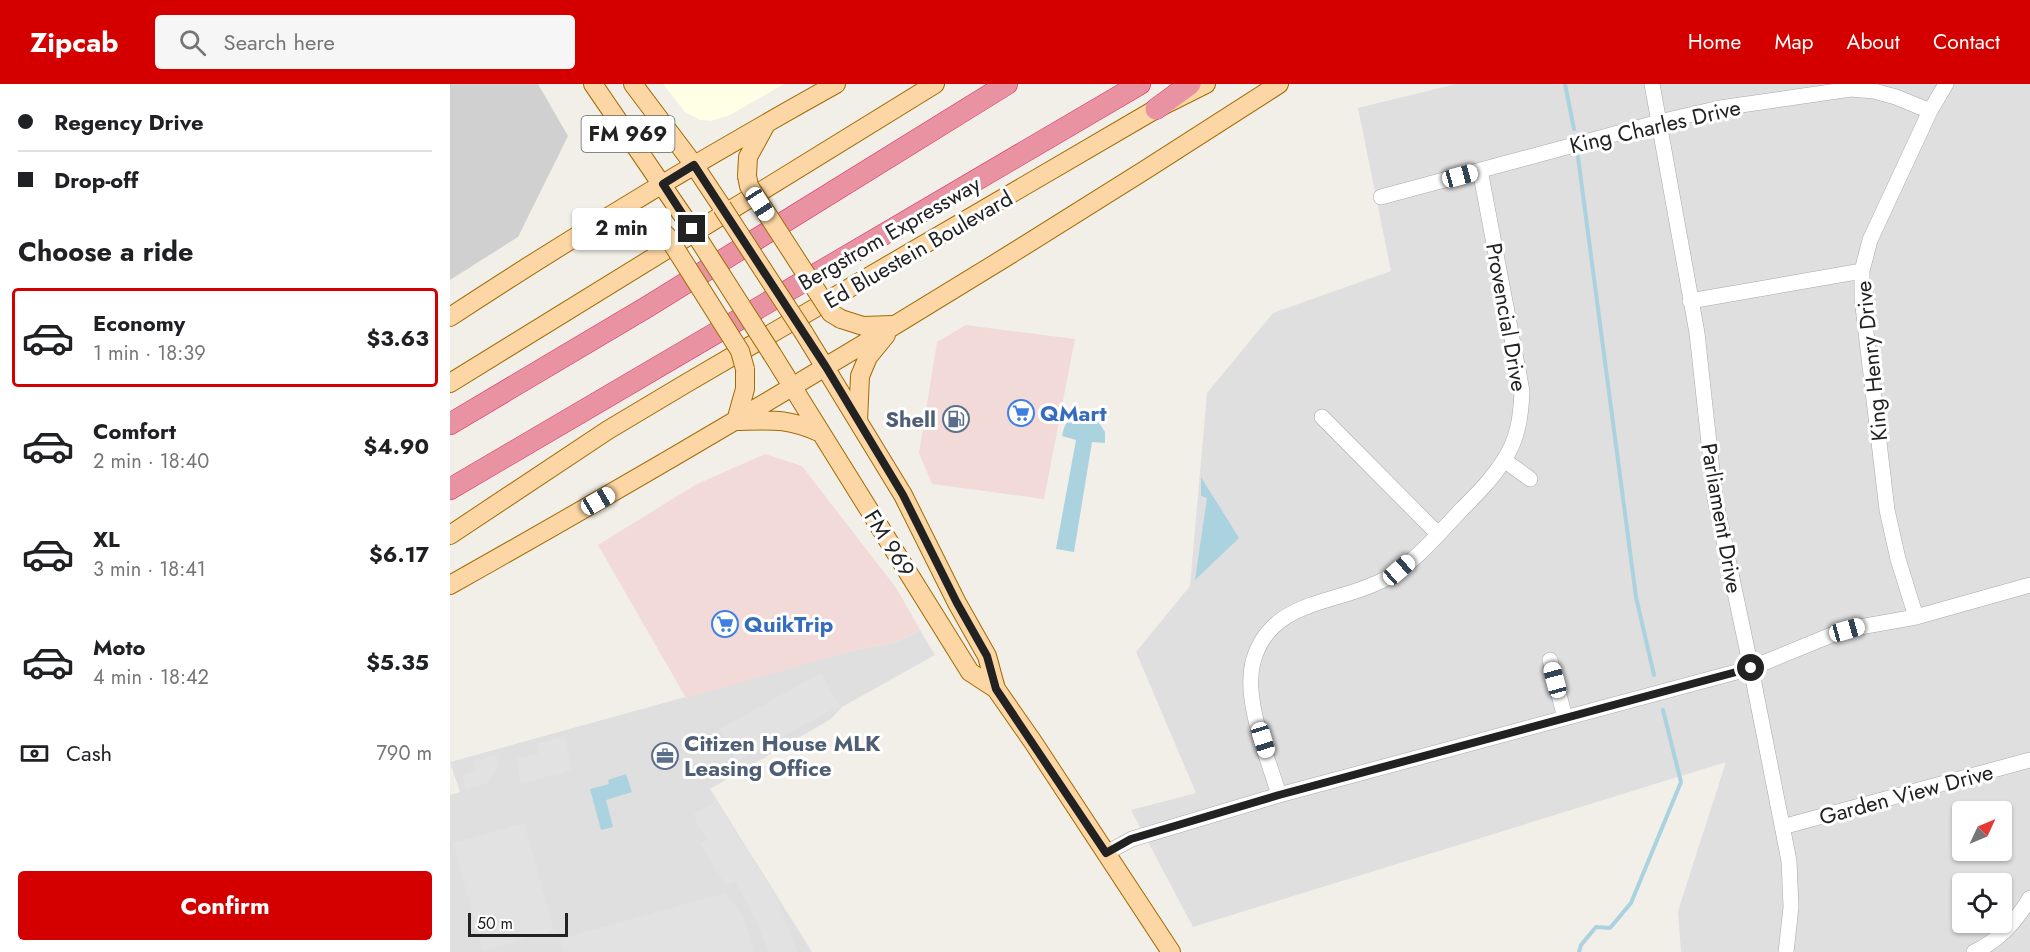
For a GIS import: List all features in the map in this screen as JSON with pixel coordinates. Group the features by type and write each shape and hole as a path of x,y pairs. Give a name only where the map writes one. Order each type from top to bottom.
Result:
{"highway":[{"path":"450,424 658,301 1006,84"},
{"name":"Bergstrom Expressway","path":"450,489 1140,84"},
{"path":"1156,109 1190,84"}],"main road":[{"name":"FM 969","path":"593,84 692,229 970,672 996,689"},
{"name":"FM 969","path":"633,84 694,165 826,367 903,495 987,656 996,689 1171,952"},
{"path":"450,316 602,220 836,84"},
{"path":"450,383 934,84"},
{"name":"Ed Bluestein Boulevard","path":"450,535 608,430 1156,109 1206,84"},
{"path":"450,585 793,387 1147,170 1279,84"},
{"path":"768,122 748,157 749,186 831,313 863,326 894,325"},
{"path":"602,220 641,223 662,231 668,237 740,351 745,369 745,389 736,421"},
{"path":"858,421 860,376 868,357 894,325"},
{"path":"736,421 784,420 802,424 821,433"},
{"path":"927,603 937,602 943,606 956,625 962,628 970,626"}],"street":[{"name":"Parliament Drive","path":"1652,84 1697,333 1715,498 1751,668 1791,882 1786,952"},
{"name":"King Henry Drive","path":"1916,617 1898,559 1887,510 1862,298 1862,271 1875,225 1930,111 1946,84"},
{"name":"King Charles Drive","path":"1382,197 1659,122 1720,108 1851,89 1874,91 1896,97 1930,111"},
{"name":"Provencial Drive","path":"1279,795 1252,704 1250,682 1253,662 1261,643 1275,624 1292,613 1311,604 1362,590 1387,578 1409,561 1476,495 1504,460 1516,435 1521,416 1522,391 1480,170"},
{"path":"1690,301 1862,271"},
{"path":"1322,417 1438,534"},
{"path":"1504,460 1530,479"},
{"path":"1106,853 1131,839 1279,795 1751,668 1834,634 1916,617 2030,585"},
{"path":"1550,660 1565,718"},
{"name":"Garden View Drive","path":"1782,827 2030,760"},
{"path":"1974,952 1998,938 2013,924 2030,898"}],"shaded area":[{"path":"450,84 538,84 568,136 518,237 450,280"},
{"path":"663,84 784,84 730,115 711,121 700,120 685,112"},
{"path":"1456,84 2030,84 2030,952 1681,952 1678,911 1726,762 1193,927 1131,810 1196,793 1136,652 1190,586 1207,393 1273,313 1391,271 1358,108"},
{"path":"966,325 1075,339 1044,499 932,484 919,453 937,342"},
{"path":"765,454 802,466 897,589 920,630 896,642 855,650 686,698 598,545 695,485"},
{"path":"920,630 935,655 842,707 831,719 710,789 812,952 450,952 450,795 460,792 450,762 855,650 896,642"},
{"path":"821,673 839,706 737,761 720,729"},
{"path":"564,736 572,770 521,784 516,759 539,753 537,744"},
{"path":"496,755 499,764 486,784 466,789 462,775 476,770 474,761"},
{"path":"716,801 778,900 797,952 769,952 735,881 726,886 700,844 708,839 697,825 694,814"},
{"path":"524,823 554,930 483,951 453,843"},
{"path":"725,893 742,914 754,952 565,952 562,948 560,939"}],"water":[{"path":"1076,417 1098,421 1105,432 1105,443 1092,442 1074,552 1056,549 1076,440 1062,436 1066,424"},
{"path":"1201,477 1239,538 1195,580 1207,498 1201,496"},
{"path":"626,774 632,792 606,800 613,827 601,830 590,789 609,784 608,780"}],"waterway":[{"path":"1565,84 1574,129"},
{"path":"1578,157 1636,597 1654,675"},
{"path":"1579,952 1581,945 1596,927 1610,928 1631,903 1681,782 1663,710"}],"place":[{"name":"QMart","path":"1021,413"},
{"name":"Shell","path":"956,419"},
{"name":"QuikTrip","path":"725,624"},
{"name":"Citizen House MLK Leasing Office","path":"665,756"}],"route":[{"path":"692,229 663,184 694,165 826,367 903,495 957,603 987,656 996,689 1106,853 1131,839 1279,795 1751,668"}]}
